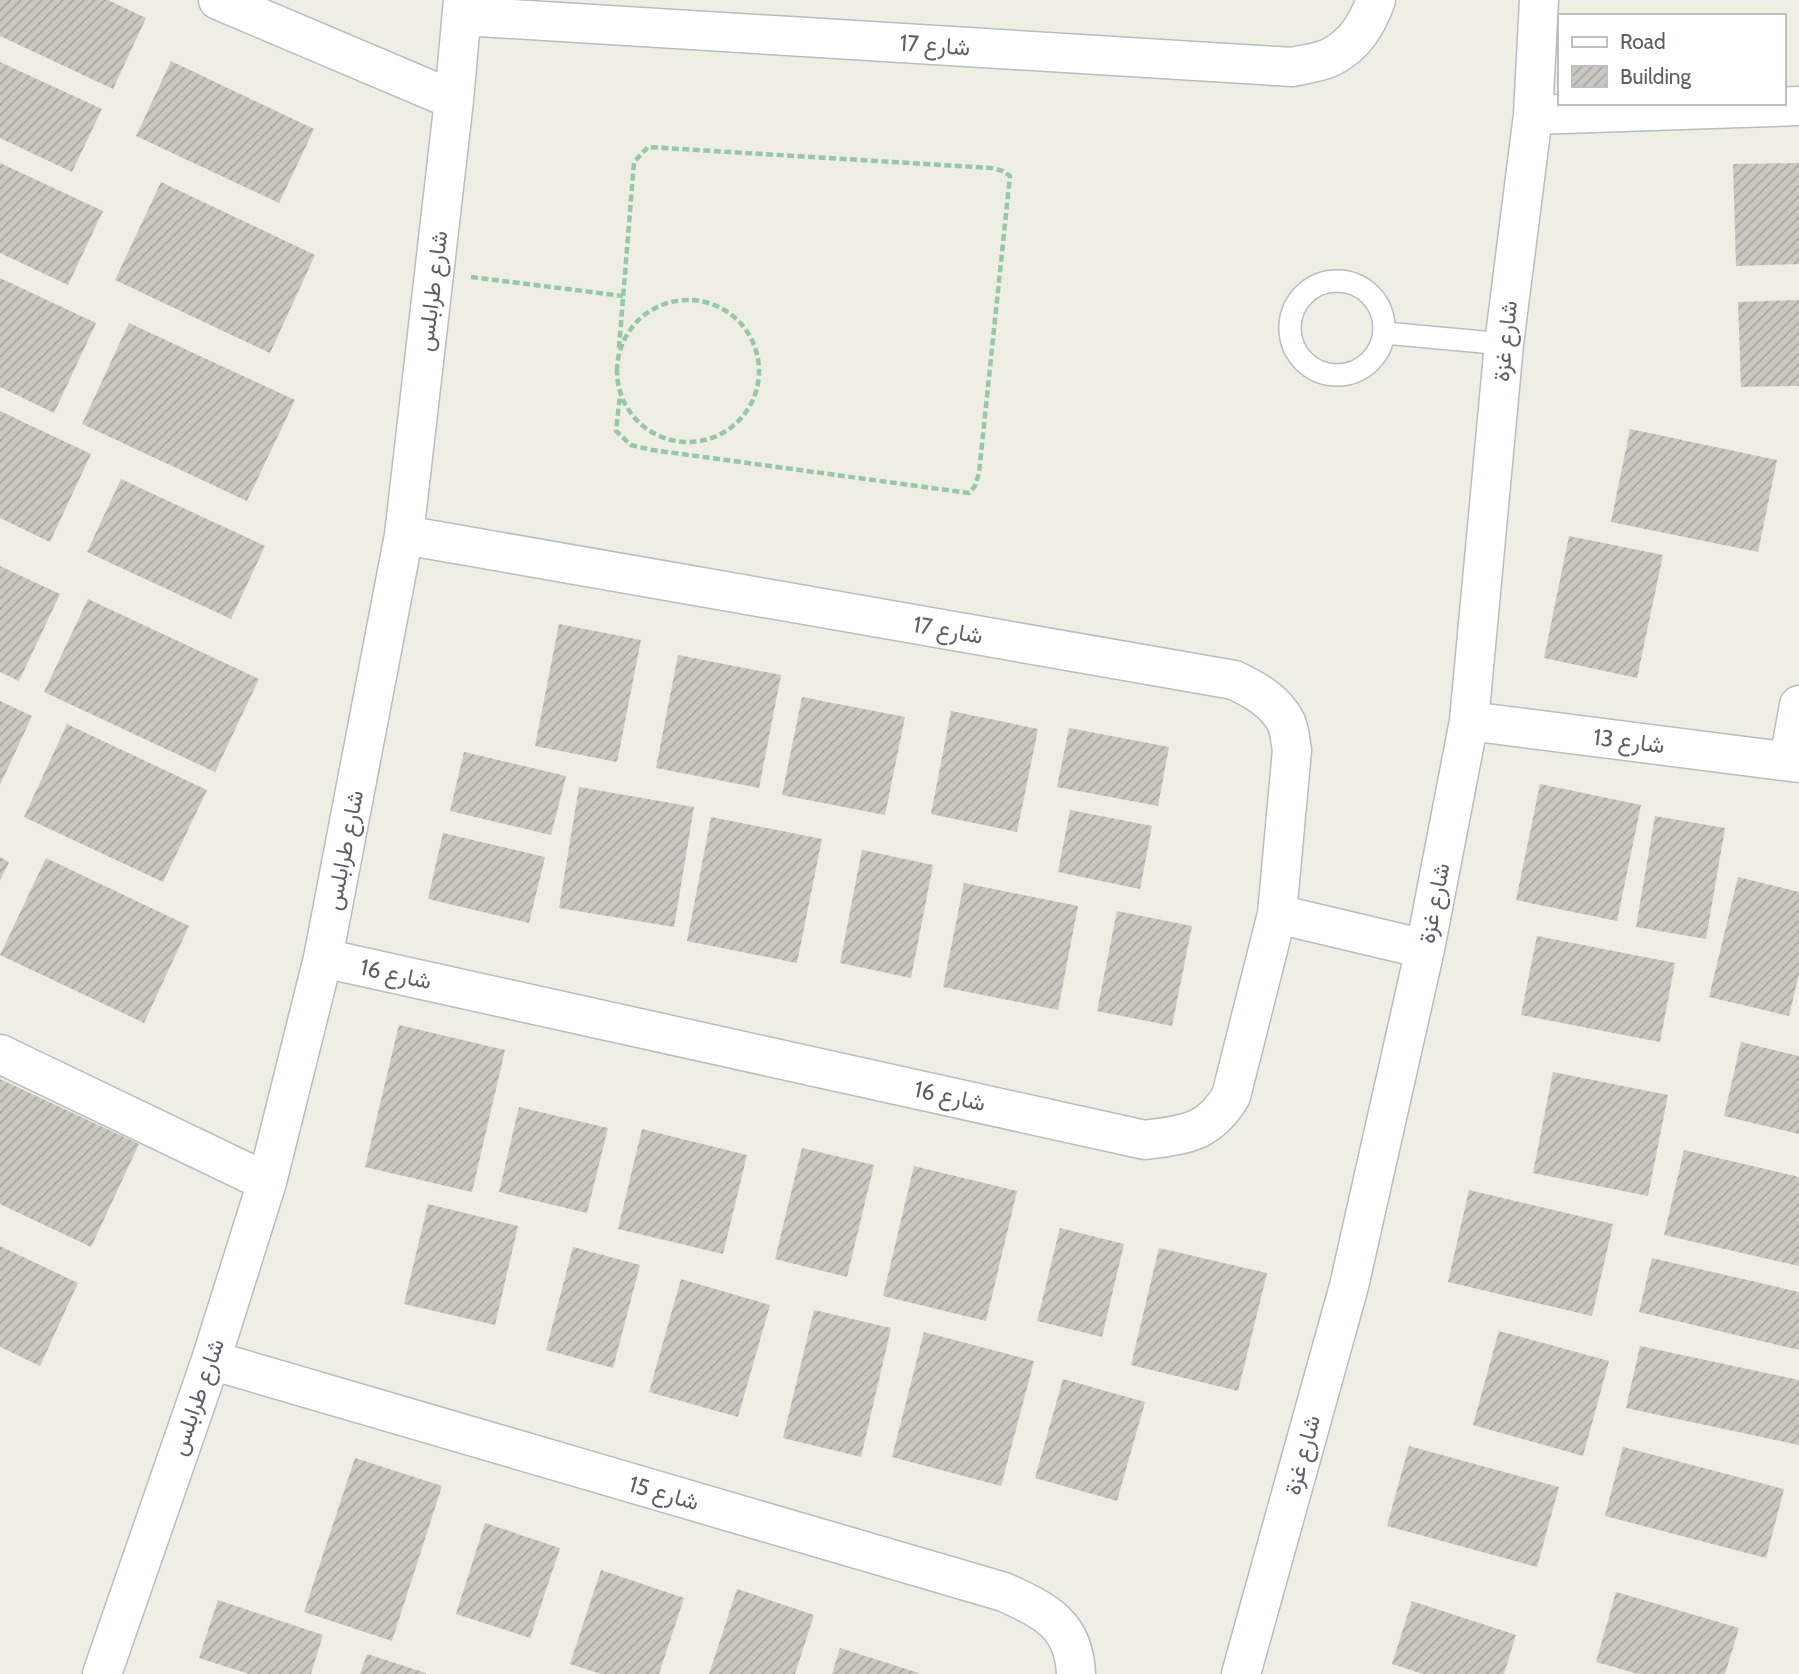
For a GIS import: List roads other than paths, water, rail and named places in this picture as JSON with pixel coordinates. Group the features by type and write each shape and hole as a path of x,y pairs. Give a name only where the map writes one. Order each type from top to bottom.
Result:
{"street":[{"path":"218,0 454,100"},
{"name":"شارع 17","path":"463,8 1292,67 1330,58 1352,43 1366,24 1376,0"},
{"name":"شارع غزة","path":"1241,1674 1349,1286 1426,950 1469,721 1504,344 1533,116 1539,0"},
{"name":"شارع طرابلس","path":"102,1674 211,1360 267,1182 323,958 404,536 463,8"},
{"path":"1533,116 1799,106"},
{"name":"شارع 17","path":"404,536 1234,680 1256,691 1273,705 1287,724 1292,750 1277,914"},
{"name":"شارع 13","path":"1469,721 1794,762 1799,705"},
{"path":"1277,914 1426,950"},
{"name":"شارع 16","path":"323,958 1145,1140 1179,1135 1201,1128 1220,1113 1231,1096 1277,914"},
{"path":"0,1054 267,1182"},
{"name":"شارع 15","path":"211,1360 1004,1592 1035,1607 1055,1622 1068,1637 1075,1655 1076,1674"}],"lane":[{"path":"1343,281 1365,290 1374,299 1380,309 1385,333 1372,360 1360,369 1331,375 1317,371 1305,363 1295,351 1289,323 1293,309 1308,290 1319,284 1343,281"},
{"path":"1385,333 1504,344"}]}
